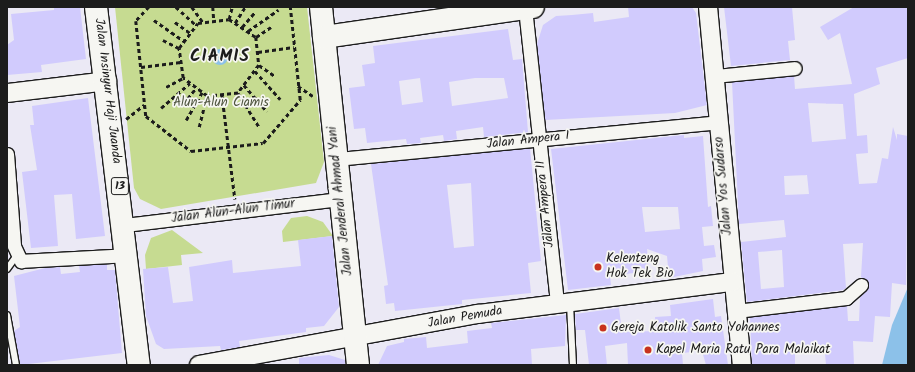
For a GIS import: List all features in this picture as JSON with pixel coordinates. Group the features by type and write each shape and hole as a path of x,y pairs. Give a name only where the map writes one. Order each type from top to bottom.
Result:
{"highway":[{"name":"Jalan Insinyur Haji Juanda","path":"96,7 125,225 139,365"},
{"name":"Jalan Jenderal Ahmad Yani","path":"321,7 358,365"},
{"path":"324,37 529,8"}],"street":[{"name":"Jalan Yos Sudarso","path":"708,7 742,365"},
{"name":"Jalan Ampera II","path":"529,8 539,140 563,304"},
{"path":"715,76 795,68"},
{"path":"7,93 107,81"},
{"name":"Jalan Ampera I","path":"337,159 719,122"},
{"path":"7,154 9,221 17,255 21,261 30,263 128,255"},
{"name":"Jalan Alun-Alun Timur","path":"125,225 341,199"},
{"name":"Jalan Pemuda","path":"199,365 356,338 478,314 733,282"},
{"path":"736,311 846,298 860,285"}],"lane":[{"path":"7,269 17,255"},
{"path":"563,304 573,365"},
{"path":"7,316 16,365"}],"path":[{"path":"149,7 136,21 146,116 191,151 263,143 300,100 290,7"},
{"path":"176,7 196,25"},
{"path":"192,7 203,22"},
{"path":"213,7 214,20"},
{"path":"229,19 232,7"},
{"path":"235,22 245,7"},
{"path":"248,32 278,10"},
{"path":"242,27 255,12"},
{"path":"229,19 256,37 259,65 238,93 207,96 183,78 180,48 196,25 214,20 229,19"},
{"path":"154,20 184,41"},
{"path":"175,22 190,33"},
{"path":"256,37 271,27"},
{"path":"163,40 180,48"},
{"path":"258,52 294,47"},
{"path":"141,67 181,62"},
{"path":"259,65 275,76"},
{"path":"255,71 280,99"},
{"path":"166,87 183,78"},
{"path":"161,108 190,84"},
{"path":"244,85 267,111"},
{"path":"182,104 196,88"},
{"path":"186,120 202,92"},
{"path":"238,93 259,127"},
{"path":"222,94 235,197"},
{"path":"199,127 207,96"},
{"path":"113,130 144,105"}],"green space":[{"name":"Alun-Alun Ciamis","path":"115,7 307,7 324,162 316,183 161,209 140,199 134,188"},
{"path":"307,216 323,222 333,236 283,242 282,231 291,218"},
{"path":"172,230 203,253 181,255 182,265 146,269 145,255 151,238"}],"water":[{"path":"217,49 223,49 228,54 226,63 223,65 217,65 212,60 212,54"},
{"path":"908,287 908,365 882,365 892,325"}],"building":[{"path":"54,7 80,7 86,59 41,65 42,72 7,75 7,45 14,40 11,14 54,10"},
{"path":"628,7 692,7 696,13 707,105 675,113 545,120 537,44 543,25 556,16 593,13 594,22 629,17"},
{"path":"724,7 792,7 795,40 788,41 790,60 731,66"},
{"path":"854,7 908,7 908,58 876,68 880,84 854,94 857,136 867,135 868,153 856,154 859,184 877,183 882,158 888,159 893,127 897,140 897,134 908,136 906,285 892,283 890,317 875,316 873,342 853,341 854,365 826,365 825,353 795,354 795,365 752,365 750,317 847,306 848,321 859,321 860,297 869,284 861,277 863,243 843,244 846,288 843,290 747,302 741,242 786,237 784,220 739,224 732,82 794,76 795,89 852,84 840,33 828,40 820,27","holes":["808,103 843,104 846,139 812,142","807,175 809,194 785,195 784,176","782,250 784,287 761,289 758,252"]},
{"path":"508,29 513,60 522,59 528,132 484,137 483,127 456,131 457,139 444,141 443,135 420,138 421,143 407,144 406,139 367,143 365,128 354,129 349,88 365,86 362,65 375,63 373,46","holes":["420,78 423,102 402,105 399,81","475,78 504,78 508,98 452,106 449,82"]},
{"path":"88,98 105,236 76,239 72,194 54,195 58,246 31,248 22,172 37,170 30,125 34,125 32,106"},
{"path":"684,135 684,138 703,136 708,207 711,206 713,226 702,227 704,246 714,245 716,257 702,259 703,271 669,278 667,256 647,249 649,271 610,276 611,285 568,290 551,149","holes":["642,207 678,207 680,229 645,232"]},
{"path":"530,148 541,261 528,263 531,293 462,300 462,304 395,311 394,303 386,304 384,286 388,285 371,164","holes":["471,183 474,246 454,248 447,185"]},
{"path":"332,236 339,307 324,326 306,328 306,332 239,341 240,347 221,350 220,346 164,349 156,344 146,316 143,269 168,267 173,303 193,301 189,267 232,260 233,273 301,266 298,240"},
{"path":"107,264 107,270 115,270 122,353 20,365 14,331 20,327 14,276 45,268 60,267 61,274 80,272 79,266"},
{"path":"713,299 715,317 721,316 728,365 706,365 702,351 682,353 683,365 628,365 627,343 605,346 607,365 589,365 585,330 576,330 575,314 619,308 622,332 656,331 655,317 671,316 670,305"},
{"path":"566,315 565,346 531,349 532,365 378,365 387,346 404,342 404,339 426,337 427,348 468,343 467,331 492,328 491,323"},
{"path":"329,355 345,360 345,365 299,365 299,358"}],"place":[{"name":"Kelenteng Hok Tek Bio","path":"598,267"},
{"name":"Gereja Katolik Santo Yohannes","path":"603,328"},
{"name":"Kapel Maria Ratu Para Malaikat","path":"648,350"}],"district":[{"name":"CIAMIS","path":"220,57"}]}
